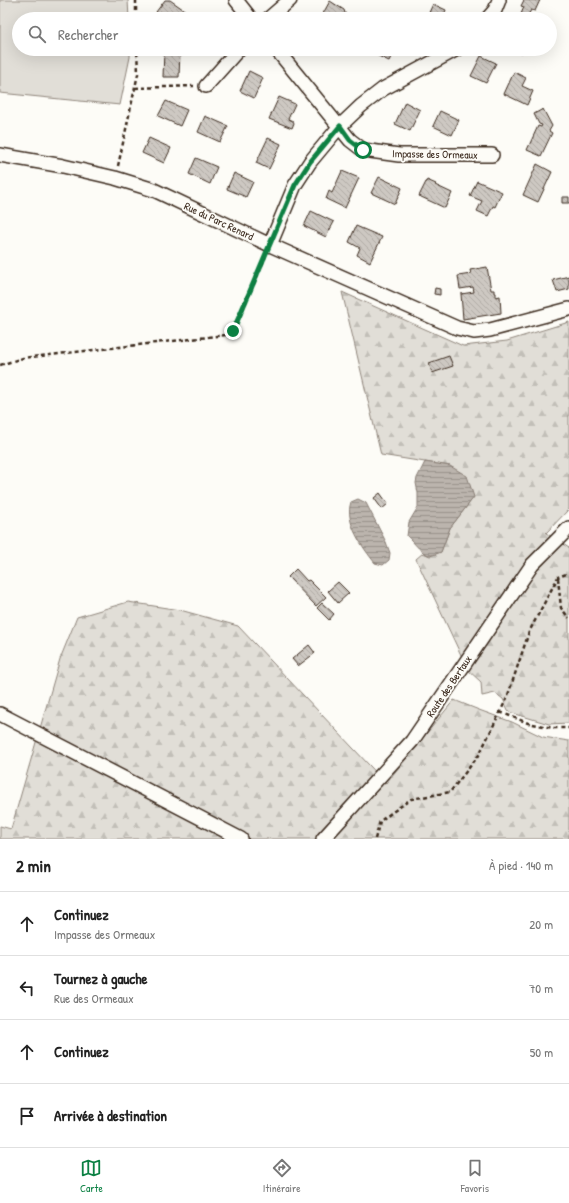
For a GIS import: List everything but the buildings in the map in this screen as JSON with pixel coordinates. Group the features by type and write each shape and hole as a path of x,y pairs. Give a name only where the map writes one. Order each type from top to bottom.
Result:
{"street":[{"path":"236,0 245,12"},
{"path":"276,12 290,0"},
{"path":"493,12 499,0"},
{"path":"206,86 233,56"},
{"name":"Impasse des Ormeaux","path":"282,56 350,140 363,150 399,155 492,155"},
{"path":"270,245 295,185 310,162 340,126 361,106 383,89 444,56"},
{"name":"Rue du Parc Renard","path":"0,155 63,166 115,178 154,190 270,245 457,328 474,332 490,330 569,309"},
{"name":"Route des Bertaux","path":"323,839 412,741 532,565 569,528"},
{"path":"0,714 241,839"}],"path":[{"path":"136,0 136,12"},
{"path":"115,178 121,158 138,74 137,56"},
{"path":"135,88 206,86"},
{"path":"0,365 23,358 226,334 233,331 270,245"},
{"path":"375,839 380,821 411,799 450,792 479,755 507,698 529,632 558,577 569,573"},
{"path":"558,577 561,608 569,618"},
{"path":"500,712 528,723 553,728 569,728"}],"green space":[{"path":"0,0 128,0 129,12 12,12 12,56 130,56 120,105 0,93"},
{"path":"342,292 463,346 507,341 569,322 569,509 546,533 569,548 569,723 549,724 509,712 503,699 495,693 482,696 481,682 468,670 416,559 423,553 430,556 441,552 450,528 474,497 450,466 381,455"},
{"path":"128,602 180,610 238,626 386,783 454,700 512,722 543,737 569,741 569,839 0,839 0,826 11,829 60,659 77,617"}],"shaded area":[{"path":"425,462 450,466 467,476 474,497 450,528 441,552 431,555 428,555 422,551 407,536 409,522 418,507 417,478"},
{"path":"358,499 366,503 386,542 390,553 389,560 383,565 375,563 360,542 352,526 350,518 351,502"}],"route":[{"path":"233,331 295,185 310,162 340,126 350,140 363,150"}]}
